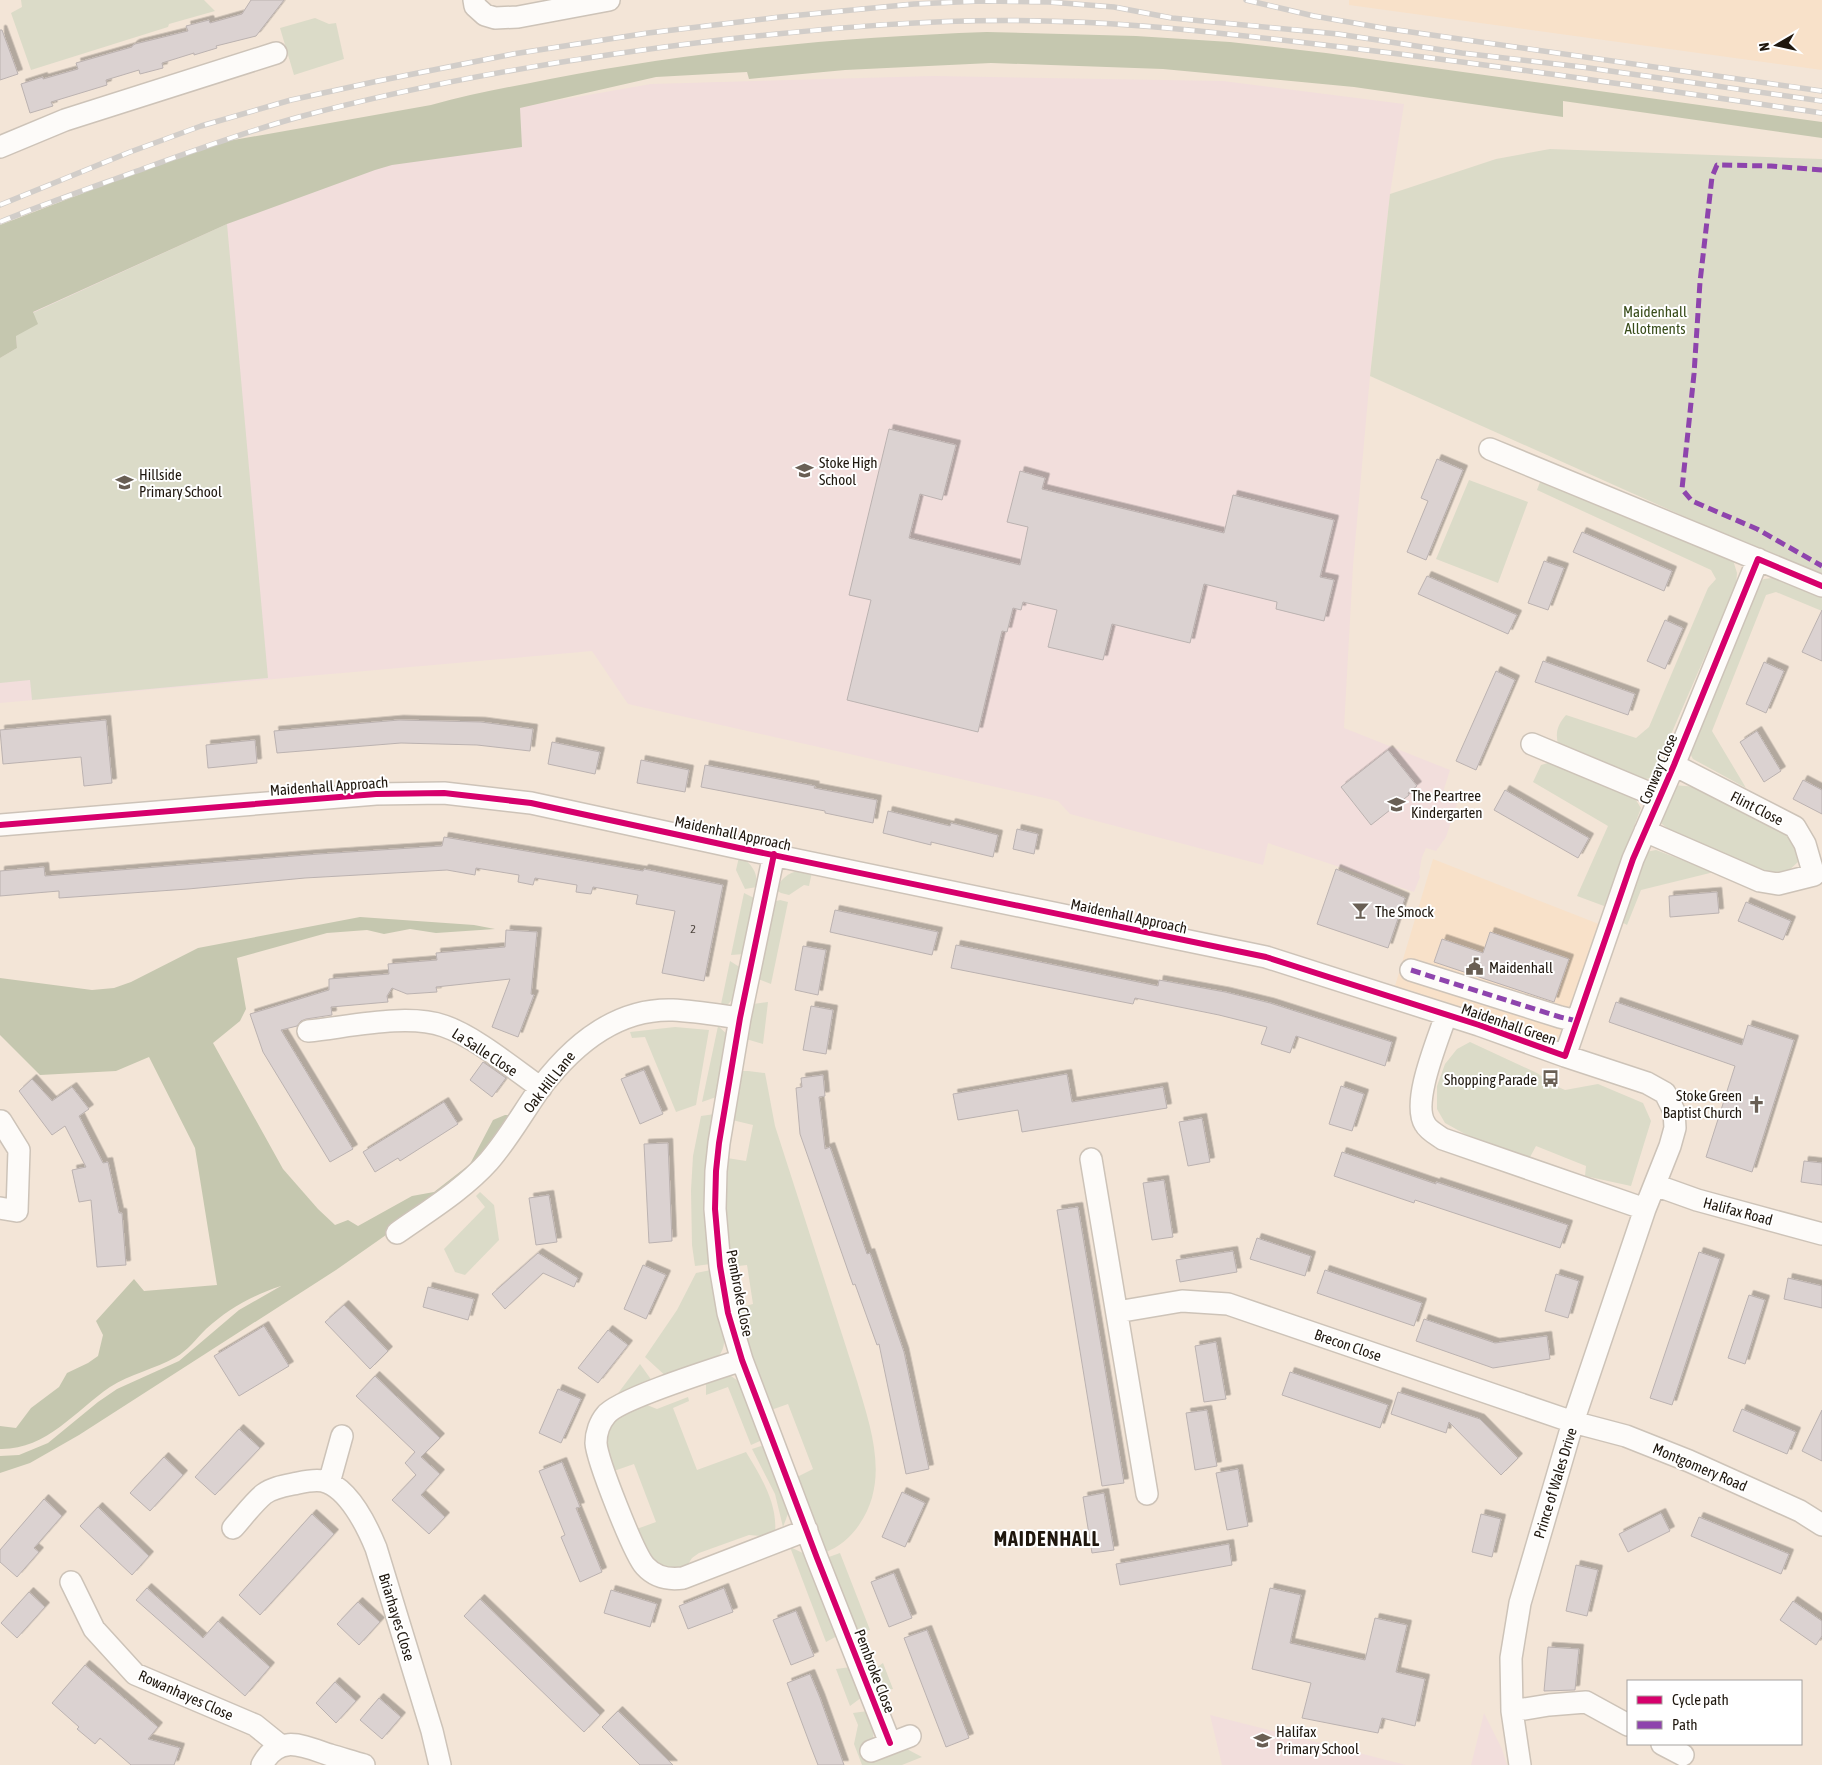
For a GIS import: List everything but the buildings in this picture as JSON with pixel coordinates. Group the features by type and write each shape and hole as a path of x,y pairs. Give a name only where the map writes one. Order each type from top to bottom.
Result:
{"street":[{"path":"474,0 475,6 486,15 495,18 518,17 608,0"},
{"path":"0,147 65,120 276,53"},
{"path":"1490,449 1822,586"},
{"name":"Conway Close","path":"1565,1056 1618,900 1758,559"},
{"name":"Conway Close","path":"1532,744 1659,797"},
{"name":"Flint Close","path":"1645,831 1760,881 1778,884 1818,877 1805,844 1795,827 1674,765"},
{"name":"Maidenhall Approach","path":"0,825 376,794 444,793 531,803 1266,957 1446,1015"},
{"name":"Pembroke Close","path":"774,854 740,1018 719,1143 716,1172 716,1232 728,1313 742,1360 890,1743"},
{"path":"1410,970 1577,1021"},
{"name":"Oak Hill Lane","path":"396,1233 470,1180 488,1162 506,1140 541,1088 574,1049 587,1038 602,1029 642,1013 671,1010 740,1018"},
{"name":"Maidenhall Green","path":"1446,1015 1565,1056 1647,1083 1664,1094 1674,1111 1675,1128 1655,1185 1644,1209 1443,1139 1425,1125 1420,1111 1422,1092 1446,1015"},
{"name":"La Salle Close","path":"308,1031 402,1021 430,1022 445,1026 461,1034 541,1088"},
{"path":"0,1121 19,1150 16,1211 0,1208"},
{"path":"1090,1159 1147,1494"},
{"name":"Halifax Road","path":"1655,1185 1697,1200 1822,1234"},
{"name":"Prince of Wales Drive","path":"1520,1765 1512,1710 1511,1658 1520,1602 1573,1422 1644,1209"},
{"name":"Brecon Close","path":"1117,1312 1182,1301 1228,1304 1573,1422"},
{"name":"Pembroke Close","path":"742,1360 613,1408 602,1421 596,1436 596,1447 603,1470 640,1558 651,1571 665,1577 675,1579 690,1575 807,1530"},
{"name":"Montgomery Road","path":"1573,1422 1626,1436 1689,1462 1800,1511 1822,1525"},
{"path":"233,1528 262,1497 272,1490 306,1481 318,1480 329,1483 342,1436"},
{"name":"Briarhayes Close","path":"329,1483 340,1490 351,1503 376,1548 429,1722 440,1765"},
{"name":"Rowanhayes Close","path":"71,1582 94,1629 135,1674 255,1725 281,1746"},
{"path":"1512,1710 1586,1702 1627,1724"},
{"path":"871,1751 910,1736"},
{"path":"262,1765 268,1755 281,1746 298,1744 364,1765"},
{"path":"1664,1745 1683,1755"}],"shaded area":[{"path":"1349,0 1822,0 1822,70 1349,5"},
{"name":"Stoke High School","path":"933,76 1223,81 1404,104 1390,194 1370,376 1353,566 1344,728 1450,770 1443,792 1459,797 1446,837 1436,851 1426,848 1422,857 1420,877 1414,892 1268,843 1263,865 1070,814 1058,801 628,704 592,651 0,703 0,287 496,111 651,84"},
{"path":"1433,859 1609,928 1565,1056 1392,996"},
{"path":"1484,1713 1502,1749 1507,1765 1471,1765"},
{"name":"Halifax Primary School","path":"1210,1715 1406,1765 1222,1765"}],"green space":[{"path":"21,0 204,0 215,11 169,24 168,27 31,70 11,13 22,7"},
{"path":"315,18 329,24 336,23 344,59 294,75 280,28"},
{"path":"987,32 1136,36 1230,42 1326,53 1822,122 1822,138 1563,101 1563,117 1354,87 1163,69 991,63 845,70 749,79 747,72 656,77 520,108 522,147 392,165 227,224 33,312 38,324 16,336 17,348 0,358 0,225 211,144 431,105 475,94 604,69 713,53 823,42"},
{"name":"Maidenhall Allotments","path":"1550,149 1822,159 1822,578 1370,376 1390,194 1496,159"},
{"name":"Hillside Primary School","path":"227,224 268,678 32,700 30,680 0,683 0,358 17,348 15,321"},
{"path":"1543,474 1733,560 1737,573 1736,585 1652,778 1640,780 1558,744 1558,728 1566,715 1636,738 1649,727 1708,588 1716,579 1711,570 1537,490"},
{"path":"1469,480 1528,502 1498,583 1436,559"},
{"path":"1779,577 1822,595 1822,611 1776,592 1766,595 1712,731 1746,788 1693,759 1689,752 1754,586 1764,579"},
{"path":"1555,761 1632,794 1641,808 1604,906 1577,896 1608,826 1533,782 1541,765"},
{"path":"1673,785 1697,787 1787,835 1798,847 1798,862 1786,873 1769,873 1677,836 1662,824 1660,810"},
{"path":"1656,850 1714,872 1641,890 1627,925 1620,921 1646,852"},
{"path":"739,857 751,865 757,887 745,889 736,870"},
{"path":"799,871 812,872 809,886 804,885 789,895 776,890 785,877"},
{"path":"744,893 756,899 744,954 731,955"},
{"path":"780,900 788,902 771,984 758,979 773,902"},
{"path":"360,917 474,925 495,929 436,933 410,929 384,934 367,930 327,933 237,958 246,1009 240,1021 213,1043 283,1169 318,1209 335,1225 348,1220 358,1226 412,1196 434,1192 470,1164 493,1120 505,1115 518,1115 456,1186 336,1270 79,1435 30,1463 0,1473 0,1456 19,1455 48,1443 117,1389 179,1361 239,1310 281,1286 251,1298 232,1309 214,1322 180,1354 110,1387 46,1436 16,1448 0,1449 0,1426 16,1428 31,1408 59,1387 67,1373 98,1356 103,1335 96,1321 134,1279 144,1291 217,1285 195,1148 149,1057 116,1071 40,1075 0,1035 0,978 92,990 114,988 131,982 198,948"},
{"path":"730,961 741,968 739,980 736,992 730,1002 720,1009"},
{"path":"768,1002 763,1044 746,1039 753,1004"},
{"path":"718,1026 728,1035 719,1096 702,1102"},
{"path":"675,1027 709,1030 696,1105 676,1112 645,1037 632,1038 630,1032"},
{"path":"1470,1042 1537,1073 1565,1090 1598,1084 1643,1103 1651,1121 1631,1186 1585,1176 1586,1166 1536,1146 1529,1159 1476,1140 1445,1123 1437,1109 1437,1086 1445,1064 1457,1049"},
{"path":"740,1071 765,1073 775,1126 857,1381 872,1436 876,1472 874,1490 868,1508 852,1534 844,1542 824,1553 797,1477 813,1469 788,1404 771,1410 746,1346 737,1308 753,1304 747,1265 730,1267 724,1228 727,1158 746,1161 753,1125 732,1120"},
{"path":"715,1114 711,1264 695,1266 692,1245 691,1190 693,1156 701,1116"},
{"path":"480,1192 494,1205 499,1240 465,1275 455,1272 444,1249 485,1207 476,1196"},
{"path":"711,1270 724,1334 722,1351 718,1357 669,1379 645,1357 677,1310 696,1273"},
{"path":"640,1364 655,1385 616,1396"},
{"path":"722,1375 731,1376 741,1383 763,1437 760,1441 751,1445 728,1387 706,1395 706,1380"},
{"path":"688,1397 689,1401 673,1408 697,1470 746,1452 771,1501 774,1512 775,1534 771,1537 749,1535 699,1553 692,1558 685,1569 659,1563 653,1559 644,1547 634,1530 656,1522 634,1464 611,1472 607,1441 610,1426 626,1411 642,1403 657,1409"},
{"path":"761,1446 768,1449 789,1511 783,1527 775,1494 752,1449"},
{"path":"790,1547 805,1554 839,1635 826,1642"},
{"path":"840,1553 870,1630 855,1632 826,1558"},
{"path":"883,1663 893,1689 877,1691 870,1672"},
{"path":"851,1667 862,1697 850,1706 836,1669"},
{"path":"868,1711 874,1729 873,1739 862,1747 868,1761 903,1747 922,1757 902,1765 862,1765 854,1744 858,1725 853,1713"}],"railway":[{"path":"1246,0 1314,16 1383,28 1822,91"},
{"path":"0,205 130,152 201,126 291,100 513,54 648,33 780,17 914,4 980,1 1049,2 1114,7 1172,18 1338,34 1462,53 1582,67 1822,101"},
{"path":"0,222 242,134 299,117 403,92 508,71 614,54 720,40 882,25 1004,20 1115,24 1185,30 1449,60 1822,113"}],"marked path":[{"path":"1822,170 1771,166 1717,165 1712,177 1700,282 1694,374 1682,489 1692,501 1757,529 1822,566"},
{"path":"1411,970 1577,1021"}],"cycle path":[{"path":"0,825 376,794 444,793 531,803 1266,957 1479,1025 1565,1056 1633,859 1674,765 1758,559 1822,586"},
{"path":"774,854 740,1018 719,1143 715,1209 720,1266 728,1313 742,1360 890,1743"}],"place":[{"name":"Stoke High School","path":"805,471"},
{"name":"Hillside Primary School","path":"125,483"},
{"name":"The Peartree Kindergarten","path":"1397,804"},
{"name":"The Smock","path":"1361,911"},
{"name":"Maidenhall","path":"1475,967"},
{"name":"Shopping Parade","path":"1551,1079"},
{"name":"Stoke Green Baptist Church","path":"1756,1104"},
{"name":"Halifax Primary School","path":"1262,1740"}],"district":[{"name":"MAIDENHALL","path":"1047,1538"}]}
